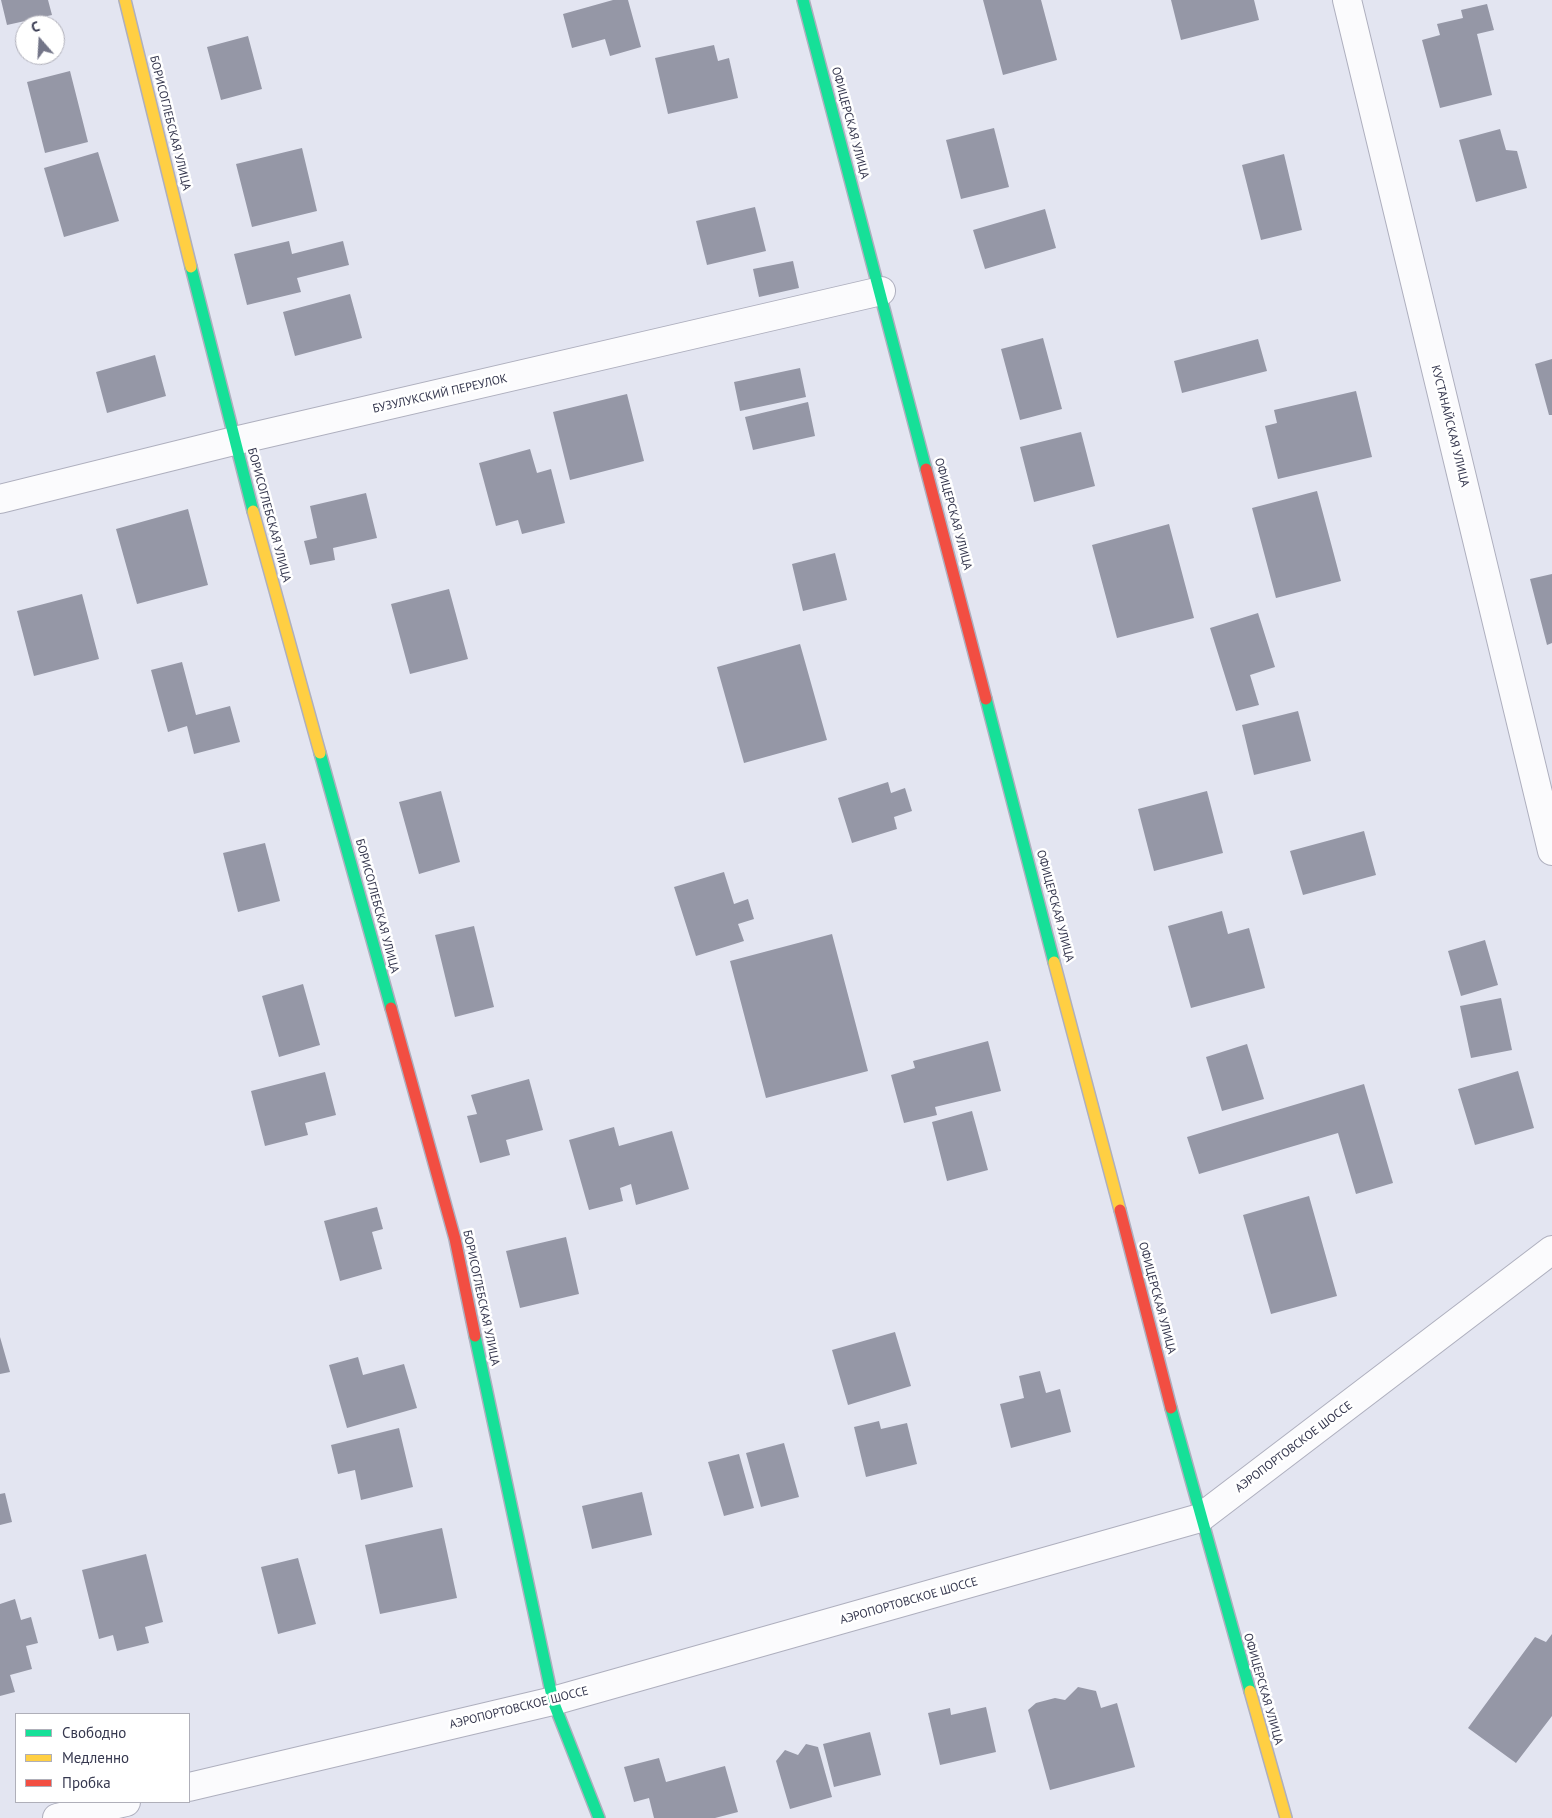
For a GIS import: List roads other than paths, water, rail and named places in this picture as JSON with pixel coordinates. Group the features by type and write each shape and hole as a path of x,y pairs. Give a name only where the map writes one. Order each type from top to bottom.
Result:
{"street":[{"name":"БОРИСОГЛЕБСКАЯ УЛИЦА","path":"125,0 234,442 455,1238 553,1701 599,1818"},
{"name":"ОФИЦЕРСКАЯ УЛИЦА","path":"803,0 881,292 1200,1518 1286,1818"},
{"name":"КУСТАНАЙСКАЯ УЛИЦА","path":"1347,0 1552,852"},
{"name":"БУЗУЛУКСКИЙ ПЕРЕУЛОК","path":"0,499 234,442 881,292"},
{"name":"АЭРОПОРТОВСКОЕ ШОССЕ","path":"190,1787 553,1701 1200,1518 1552,1250"},
{"path":"57,1818 122,1803"}]}
